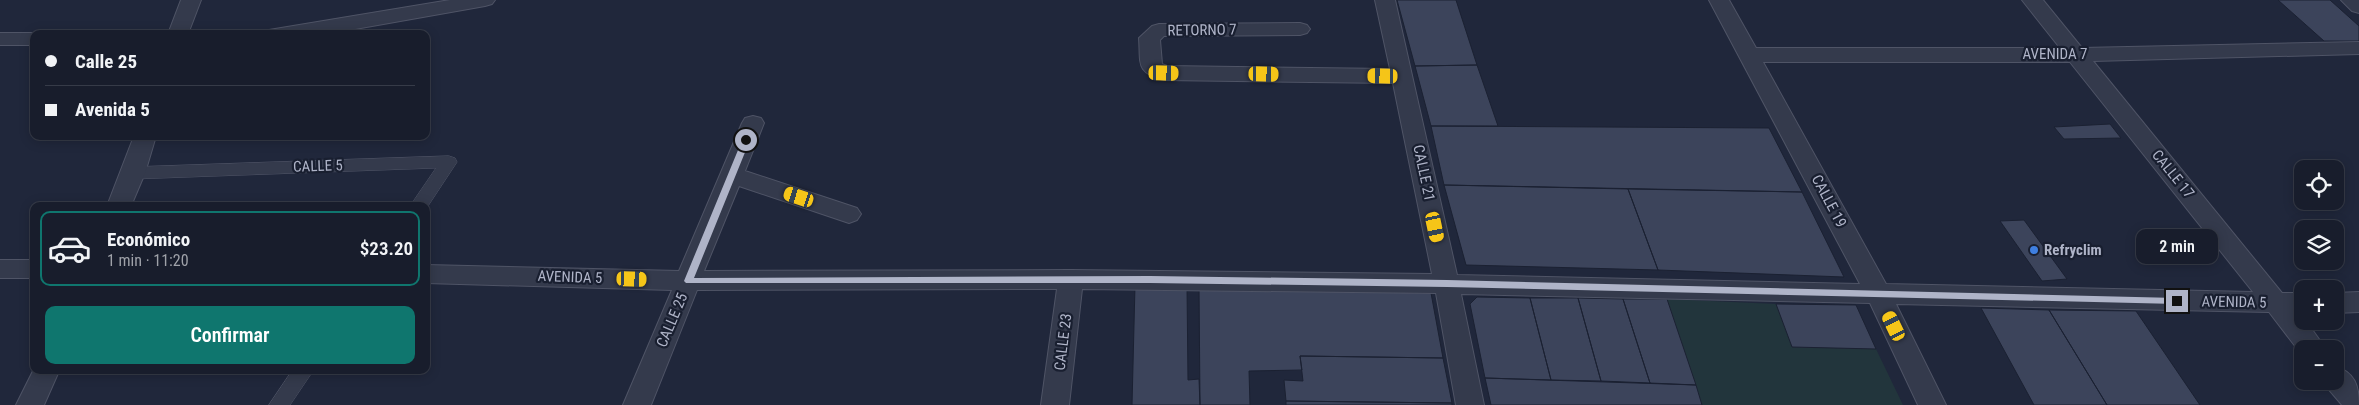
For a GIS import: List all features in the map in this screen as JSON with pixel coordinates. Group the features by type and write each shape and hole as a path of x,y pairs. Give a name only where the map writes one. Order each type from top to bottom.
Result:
{"street":[{"path":"180,30 192,0"},
{"path":"313,30 447,3 484,0"},
{"name":"CALLE 21","path":"1385,0 1447,284 1470,405"},
{"name":"CALLE 19","path":"1719,0 1879,295 1932,405"},
{"name":"CALLE 17","path":"2032,0 2306,340"},
{"path":"2351,0 2359,7"},
{"name":"RETORNO 7","path":"1300,29 1159,30 1149,38 1152,68 1164,73 1403,76"},
{"path":"0,39 30,39"},
{"name":"AVENIDA 7","path":"1750,55 2076,55 2359,48"},
{"name":"CALLE 25","path":"637,405 753,123"},
{"path":"121,202 144,140"},
{"name":"CALLE 5","path":"133,173 449,162 422,202"},
{"path":"733,175 849,214"},
{"path":"0,269 30,270"},
{"name":"AVENIDA 5","path":"430,274 689,281 1071,279 1447,284 2294,303"},
{"name":"CALLE 23","path":"1055,405 1071,279"},
{"path":"2344,302 2359,302"},
{"path":"30,405 45,374"},
{"path":"279,405 302,374"},
{"path":"2344,388 2358,405"}],"shaded area":[{"path":"1667,299 1776,304 1793,347 1876,349 1903,405 1702,405"}],"building":[{"path":"1397,0 1456,0 1477,65 1415,66"},
{"path":"2278,0 2330,0 2359,26 2359,41 2324,41"},
{"path":"1477,65 1498,126 1431,126 1415,66"},
{"path":"2110,124 2121,138 2064,139 2054,127"},
{"path":"1431,126 1769,128 1802,192 1444,185"},
{"path":"1444,185 1628,189 1658,270 1466,265"},
{"path":"1628,189 1802,192 1844,277 1658,270"},
{"name":"Refryclim","path":"2024,220 2067,279 2042,281 2000,221"},
{"path":"1135,285 1187,287 1188,380 1199,379 1200,405 1132,405"},
{"path":"1199,288 1431,293 1443,358 1300,356 1302,370 1249,371 1250,405 1200,405"},
{"path":"1477,297 1530,298 1551,380 1485,378 1470,304"},
{"path":"1530,298 1578,298 1601,381 1551,380"},
{"path":"1578,298 1623,299 1650,383 1601,381"},
{"path":"1623,299 1667,299 1696,385 1650,383"},
{"path":"1776,304 1856,305 1876,349 1792,347"},
{"path":"1981,308 2049,310 2107,405 2034,405"},
{"path":"2049,310 2136,311 2200,405 2107,405"},
{"path":"1300,356 1443,358 1452,403 1286,401 1284,380 1303,381"},
{"path":"1485,378 1696,385 1702,405 1491,405"},
{"path":"1286,401 1452,403 1452,405 1286,405"}],"place":[{"name":"Refryclim","path":"2034,250"}],"route":[{"path":"746,140 689,281 1150,280 1447,284 2177,301"}]}
